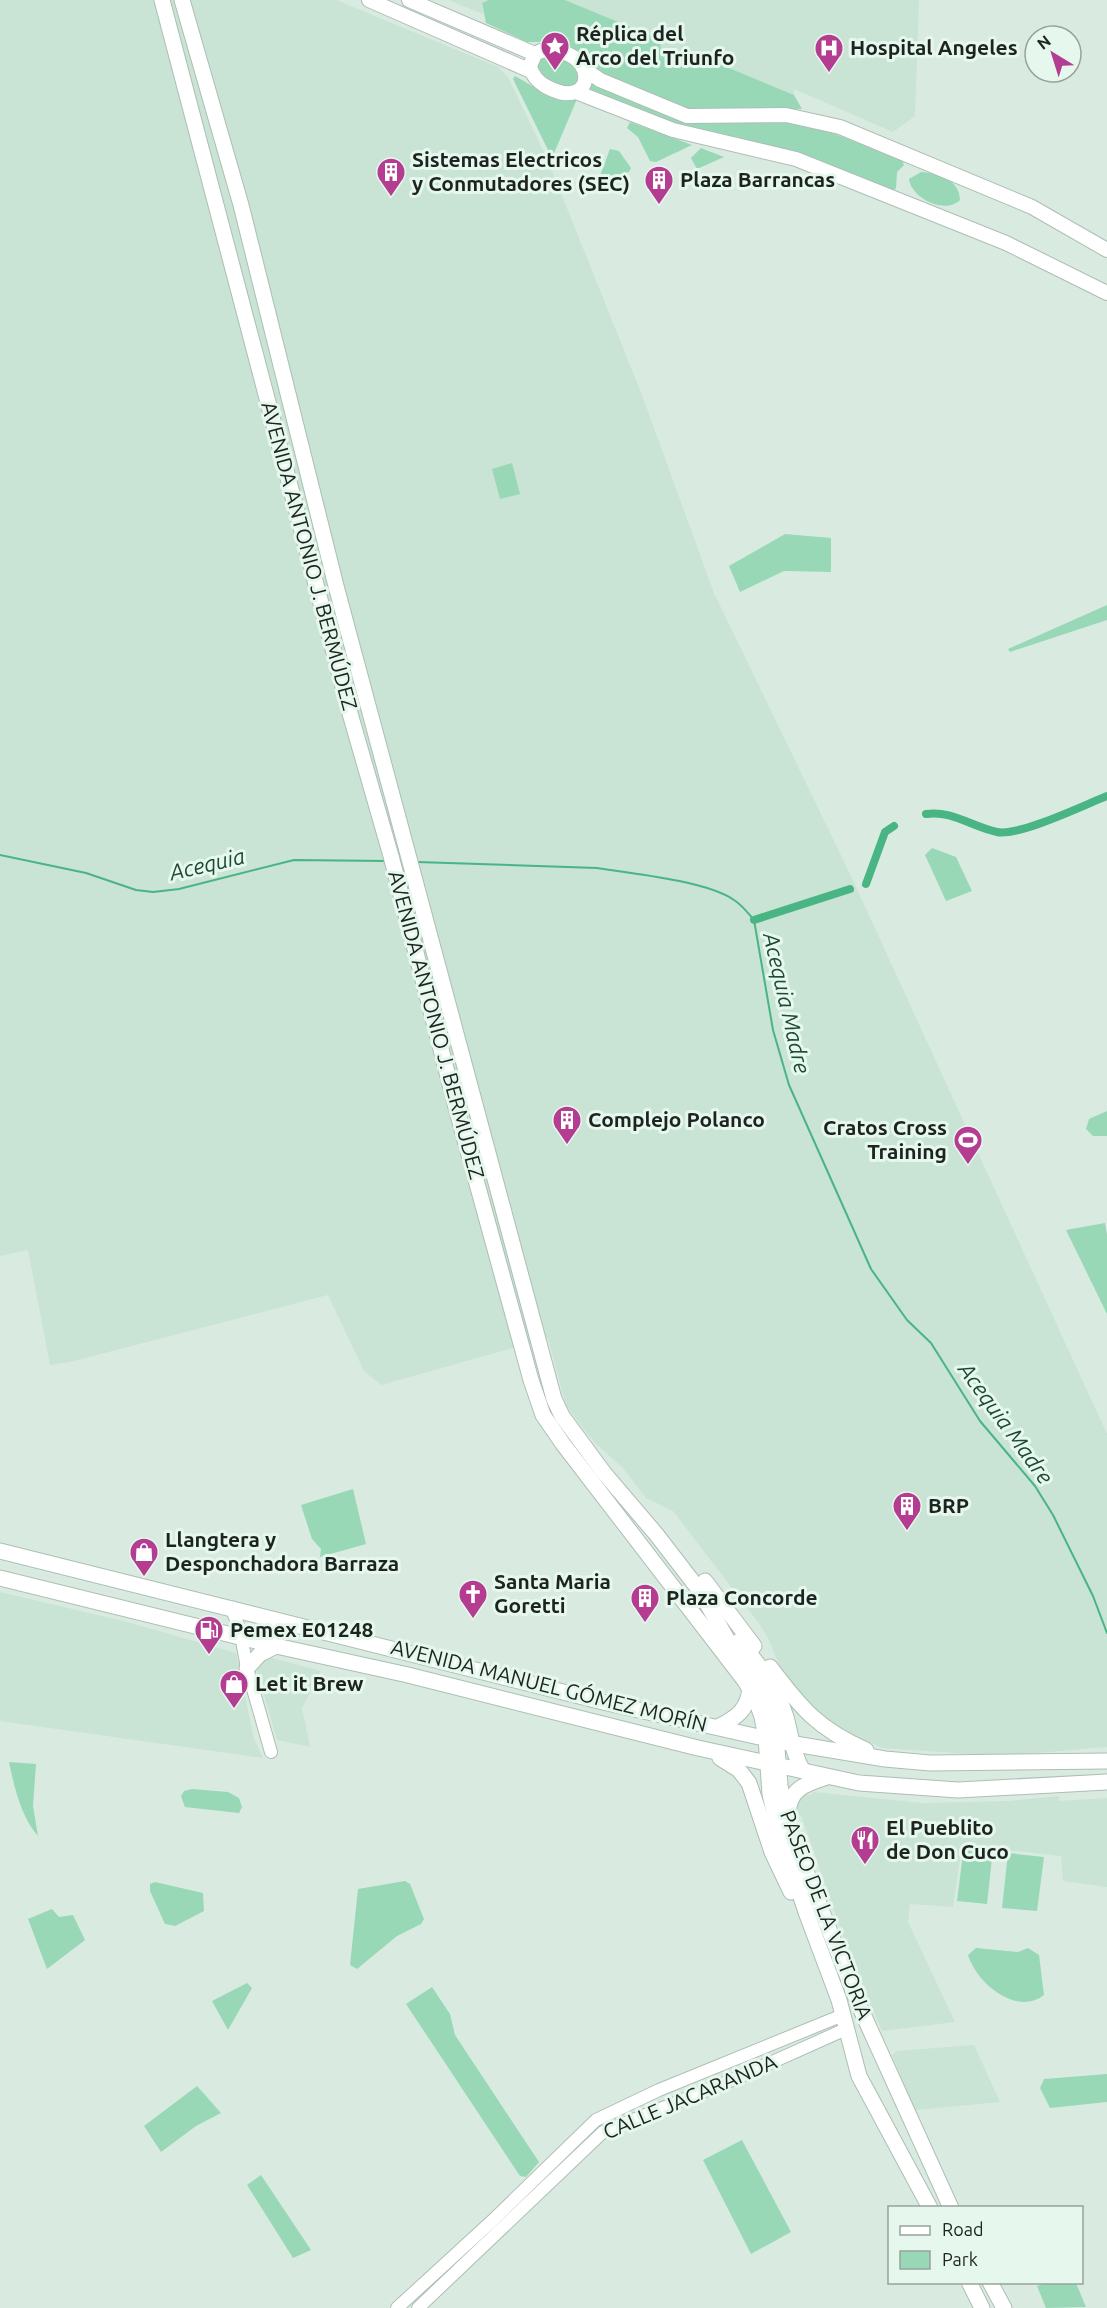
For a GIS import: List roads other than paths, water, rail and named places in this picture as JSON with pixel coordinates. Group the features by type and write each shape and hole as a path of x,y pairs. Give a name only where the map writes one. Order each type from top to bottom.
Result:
{"main road":[{"name":"AVENIDA ANTONIO J. BERMÚDEZ","path":"162,0 351,717 392,856 470,1158 538,1402 556,1435 750,1688 778,1740 767,1764"},
{"name":"AVENIDA ANTONIO J. BERMÚDEZ","path":"182,0 226,152 336,586 554,1399 562,1416 603,1473 656,1534"},
{"path":"369,0 531,71 542,84 551,89 576,92 673,130 796,159 1006,243 1107,293"},
{"path":"409,0 535,54 549,50 565,54 600,80 687,116 800,117 840,127 918,162 1032,207 1107,250"},
{"path":"531,71 535,54"},
{"path":"576,92 586,81 586,70"},
{"path":"256,351 276,346"},
{"path":"614,1510 639,1527 697,1601 730,1630 769,1679 783,1710 778,1740 802,1771"},
{"path":"656,1534 707,1600 713,1615"},
{"path":"656,1534 675,1549 701,1576 786,1688 818,1724 841,1739 885,1759"},
{"name":"AVENIDA MANUEL GÓMEZ MORÍN","path":"0,1551 231,1607 519,1681 778,1740 885,1759 930,1763 964,1765 1107,1761"},
{"name":"AVENIDA MANUEL GÓMEZ MORÍN","path":"0,1578 276,1646 408,1675 698,1748 829,1777 920,1788 958,1790 1107,1782"},
{"path":"247,1668 260,1654 276,1646"},
{"path":"477,1694 485,1683 483,1672"},
{"path":"501,1700 506,1689 519,1681"},
{"path":"718,1727 739,1715 749,1698 750,1688"},
{"path":"734,1731 767,1764 774,1839 802,1895 826,1926"},
{"path":"698,1748 732,1764 749,1783 772,1852 798,1908 820,1971 834,1988"},
{"path":"920,1788 935,1775 930,1763"},
{"name":"PASEO DE LA VICTORIA","path":"767,1764 826,1926 950,2206"},
{"path":"958,1790 952,1780 953,1775 964,1765"},
{"path":"787,1822 788,1804 794,1792 806,1784 829,1777"},
{"path":"802,1895 845,2022 859,2076 929,2206"},
{"path":"910,2168 928,2160"},
{"path":"970,2284 982,2308"},
{"path":"991,2284 1004,2308"}],"street":[{"path":"231,1607 271,1752"},
{"path":"398,2308 596,2120 725,2063 845,2022"},
{"name":"CALLE JACARANDA","path":"418,2308 603,2132 732,2080 845,2022"},
{"path":"725,2063 732,2080"}],"waterway":[{"path":"926,814 945,814 988,830 1007,832 1035,825 1107,796"},
{"path":"866,884 885,832 894,826"},
{"name":"Acequia","path":"0,855 86,873 136,890 153,892 179,889 294,860 387,861"},
{"name":"Acequia Madre","path":"417,862 597,868 648,875 722,893 737,902 747,912 754,920 773,1030 789,1085 871,1269 907,1320 931,1343 980,1421 1035,1486 1053,1515 1093,1596 1107,1633"},
{"path":"754,920 850,889"}],"place":[{"name":"Réplica del Arco del Triunfo","path":"555,72"},
{"name":"Hospital Angeles","path":"829,74"},
{"name":"Sistemas Electricos y Conmutadores (SEC)","path":"391,198"},
{"name":"Plaza Barrancas","path":"659,206"},
{"name":"Complejo Polanco","path":"567,1146"},
{"name":"Cratos Cross Training","path":"968,1166"},
{"name":"BRP","path":"907,1532"},
{"name":"Llangtera y Desponchadora Barraza","path":"144,1578"},
{"name":"Santa Maria Goretti","path":"473,1620"},
{"name":"Plaza Concorde","path":"645,1624"},
{"name":"Pemex E01248","path":"209,1656"},
{"name":"Let it Brew","path":"234,1710"},
{"name":"El Pueblito de Don Cuco","path":"865,1866"}]}
